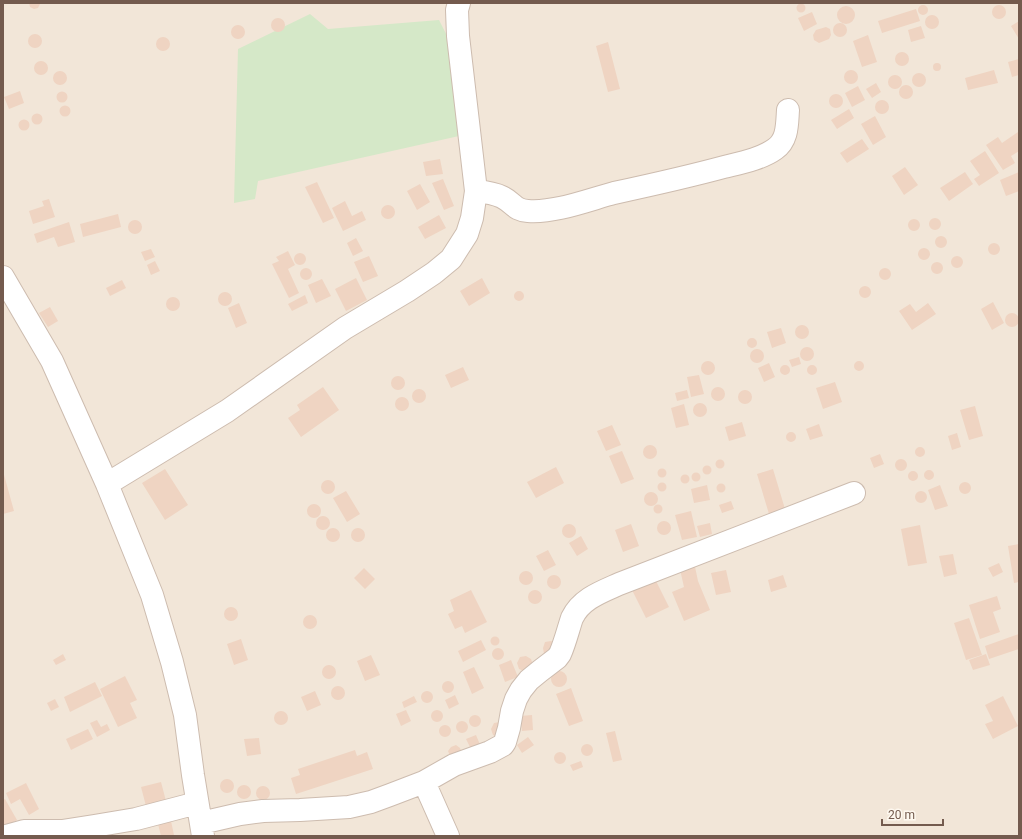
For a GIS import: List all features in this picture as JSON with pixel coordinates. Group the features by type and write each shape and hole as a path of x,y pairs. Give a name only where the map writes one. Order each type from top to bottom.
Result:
{"street":[{"path":"107,484 227,411 345,328 407,291 451,259 467,234 472,218 476,191 458,36 457,10 459,3"},
{"path":"476,191 498,195 508,200 518,210 548,210 749,161 775,149 782,141 787,130 788,110"},
{"path":"3,277 52,361 107,484 152,595 172,662 185,715 200,821"},
{"path":"6,836 24,831 62,831 136,819 200,821 263,811 349,807 384,798 424,782 454,765 490,752 503,745 507,736 512,710 521,690 534,676 557,658 562,649 577,609 592,596 626,581 854,493"},
{"path":"424,782 448,836"}],"shaded area":[{"path":"3,3 1019,3 1019,836 3,836"}],"green space":[{"path":"310,14 328,29 439,20 471,83 459,136 258,181 255,199 234,203 238,49"}],"building":[{"path":"29,3 40,4 38,8 34,9 30,7"},
{"path":"801,3 806,8 801,13 796,8"},
{"path":"923,5 928,10 923,15 918,10"},
{"path":"999,5 1004,7 1006,12 1004,17 999,19 994,17 992,12 994,7"},
{"path":"846,6 850,7 854,11 854,19 850,23 846,24 842,23 838,19 837,15 838,11 842,7"},
{"path":"916,9 920,21 882,33 878,21"},
{"path":"812,12 817,24 804,31 798,18"},
{"path":"932,15 937,17 939,22 937,27 932,29 927,27 925,22 927,17"},
{"path":"278,18 283,20 285,25 283,30 278,32 273,30 271,25 273,20"},
{"path":"1019,21 1019,39 1011,26"},
{"path":"840,23 845,25 847,30 845,35 840,37 835,35 833,30 835,25"},
{"path":"238,25 243,27 245,32 243,37 238,39 233,37 231,32 233,27"},
{"path":"921,26 925,38 911,42 908,30"},
{"path":"826,27 830,29 831,35 829,39 819,43 814,40 813,35 816,30"},
{"path":"35,34 40,36 42,41 40,46 35,48 30,46 28,41 30,36"},
{"path":"868,35 877,62 862,67 853,41"},
{"path":"163,37 168,39 170,44 168,49 163,51 158,49 156,44 158,39"},
{"path":"608,42 620,89 608,92 596,46"},
{"path":"902,52 907,54 909,59 907,64 902,66 897,64 895,59 897,54"},
{"path":"1019,59 1019,75 1012,77 1008,62"},
{"path":"41,61 46,63 48,68 46,73 41,75 36,73 34,68 36,63"},
{"path":"935,63 939,63 941,67 939,71 935,71 933,69 933,65"},
{"path":"851,70 856,72 858,77 856,82 851,84 846,82 844,77 846,72"},
{"path":"994,70 998,83 968,90 965,78"},
{"path":"60,71 65,73 67,78 65,83 60,85 55,83 53,78 55,73"},
{"path":"919,73 924,75 926,80 924,85 919,87 914,85 912,80 914,75"},
{"path":"895,75 900,77 902,82 900,87 895,89 890,87 888,82 890,77"},
{"path":"876,83 881,92 872,98 866,89"},
{"path":"906,85 911,87 913,92 911,97 906,99 901,97 899,92 901,87"},
{"path":"858,86 865,100 852,107 845,93"},
{"path":"20,91 24,103 9,109 4,97"},
{"path":"60,92 64,92 66,93 66,101 60,102 57,99 57,95"},
{"path":"836,94 841,96 843,101 841,106 836,108 831,106 829,101 831,96"},
{"path":"882,100 887,102 889,107 887,112 882,114 877,112 875,107 877,102"},
{"path":"63,106 67,106 69,107 69,115 63,116 60,113 60,109"},
{"path":"849,109 854,118 837,129 831,120"},
{"path":"35,114 39,114 41,115 41,123 35,124 32,121 32,117"},
{"path":"875,116 886,137 873,145 861,124"},
{"path":"22,120 26,120 28,121 28,129 22,130 19,127 19,123"},
{"path":"1018,132 1019,151 1011,156 1015,163 1003,170 986,145 998,137 1002,143"},
{"path":"862,139 869,149 847,163 840,153"},
{"path":"985,151 999,173 979,186 974,179 980,175 970,161"},
{"path":"440,159 443,174 426,176 423,162"},
{"path":"905,167 918,185 904,195 892,176"},
{"path":"965,172 973,184 949,201 940,188"},
{"path":"1019,172 1019,191 1006,196 1000,180"},
{"path":"443,179 454,206 444,210 432,183"},
{"path":"317,182 334,218 323,223 305,187"},
{"path":"420,184 430,202 417,210 407,191"},
{"path":"49,199 55,217 33,224 29,211 44,206 42,201"},
{"path":"345,201 352,216 362,211 366,220 343,231 332,208"},
{"path":"388,205 393,207 395,212 393,217 388,219 383,217 381,212 383,207"},
{"path":"118,214 121,227 83,237 80,224"},
{"path":"439,215 446,228 425,239 418,227"},
{"path":"933,218 937,218 941,224 937,230 933,230 929,226 929,222"},
{"path":"912,219 916,219 920,225 916,231 912,231 908,227 908,223"},
{"path":"135,220 140,222 142,227 140,232 135,234 130,232 128,227 130,222"},
{"path":"69,222 75,242 58,247 54,237 37,243 34,234"},
{"path":"939,236 943,236 947,242 943,248 939,248 935,244 935,240"},
{"path":"356,238 363,251 353,256 347,243"},
{"path":"992,243 996,243 1000,249 996,255 992,255 988,251 988,247"},
{"path":"922,248 926,248 930,254 926,260 922,260 918,256 918,252"},
{"path":"151,249 155,257 145,261 141,252"},
{"path":"288,251 295,265 288,269 299,293 289,298 272,264 279,261 276,257"},
{"path":"300,253 304,255 306,259 304,263 300,265 296,263 294,259 296,255"},
{"path":"369,256 378,276 363,282 354,262"},
{"path":"955,256 959,256 963,262 959,268 955,268 951,264 951,260"},
{"path":"155,261 160,271 151,275 147,265"},
{"path":"935,262 939,262 943,268 939,274 935,274 931,270 931,266"},
{"path":"306,268 310,270 312,274 310,278 306,280 302,278 300,274 302,270"},
{"path":"883,268 887,268 891,274 887,280 883,280 879,276 879,272"},
{"path":"356,278 367,300 346,311 335,289"},
{"path":"482,278 490,293 469,306 460,291"},
{"path":"322,279 331,296 316,303 308,285"},
{"path":"122,280 126,288 110,296 106,288"},
{"path":"863,286 867,286 871,292 867,298 863,298 859,294 859,290"},
{"path":"517,291 521,291 523,292 523,300 517,301 514,298 514,294"},
{"path":"225,292 230,294 232,299 230,304 225,306 220,304 218,299 220,294"},
{"path":"305,295 308,303 292,311 288,304"},
{"path":"173,297 178,299 180,304 178,309 173,311 168,309 166,304 168,299"},
{"path":"993,302 1004,323 992,330 981,309"},
{"path":"239,303 247,323 236,328 228,308"},
{"path":"928,303 936,314 912,330 899,311 910,304 916,312"},
{"path":"50,307 58,321 48,327 39,313"},
{"path":"1012,313 1017,315 1019,320 1017,325 1012,327 1007,325 1005,320 1007,315"},
{"path":"802,325 807,327 809,332 807,337 802,339 797,337 795,332 797,327"},
{"path":"781,328 786,343 772,348 767,332"},
{"path":"750,338 754,338 756,339 756,347 750,348 747,345 747,341"},
{"path":"807,347 812,349 814,354 812,359 807,361 802,359 800,354 802,349"},
{"path":"757,349 762,351 764,356 762,361 757,363 752,361 750,356 752,351"},
{"path":"799,357 801,364 792,367 789,360"},
{"path":"708,361 713,363 715,368 713,373 708,375 703,373 701,368 703,363"},
{"path":"857,361 861,361 863,362 863,370 857,371 854,368 854,364"},
{"path":"769,363 775,377 764,382 758,368"},
{"path":"783,365 787,365 789,366 789,374 783,375 780,372 780,368"},
{"path":"810,365 814,365 816,366 816,374 810,375 807,372 807,368"},
{"path":"463,367 469,380 451,388 445,375"},
{"path":"699,375 704,394 691,397 687,377"},
{"path":"398,376 403,378 405,383 403,388 398,390 393,388 391,383 393,378"},
{"path":"835,382 842,402 823,409 816,388"},
{"path":"323,387 339,410 301,437 288,418 300,410 297,405"},
{"path":"718,387 723,389 725,394 723,399 718,401 713,399 711,394 713,389"},
{"path":"419,389 424,391 426,396 424,401 419,403 414,401 412,396 414,391"},
{"path":"687,390 689,398 677,401 675,393"},
{"path":"745,390 750,392 752,397 750,402 745,404 740,402 738,397 740,392"},
{"path":"402,397 407,399 409,404 407,409 402,411 397,409 395,404 397,399"},
{"path":"700,403 705,405 707,410 705,415 700,417 695,415 693,410 695,405"},
{"path":"684,404 689,425 676,428 671,408"},
{"path":"975,406 983,436 969,440 960,410"},
{"path":"742,422 746,436 729,441 725,427"},
{"path":"819,424 823,436 810,440 806,429"},
{"path":"612,425 621,445 606,451 597,431"},
{"path":"789,432 793,432 795,433 795,441 789,442 786,439 786,435"},
{"path":"957,433 961,447 952,450 948,436"},
{"path":"650,445 655,447 657,452 655,457 650,459 645,457 643,452 645,447"},
{"path":"918,447 922,447 924,448 924,456 918,457 915,454 915,450"},
{"path":"622,451 634,479 621,484 609,456"},
{"path":"880,454 884,464 874,468 870,458"},
{"path":"720,459 725,464 720,469 715,464"},
{"path":"899,459 903,459 907,465 903,471 899,471 895,467 895,463"},
{"path":"707,465 712,470 707,475 702,470"},
{"path":"556,467 564,483 536,498 527,482"},
{"path":"662,468 667,473 662,478 657,473"},
{"path":"165,469 188,505 165,520 142,483"},
{"path":"773,469 785,509 769,514 757,474"},
{"path":"927,470 931,470 933,471 933,479 927,480 924,477 924,473"},
{"path":"3,471 14,511 3,514"},
{"path":"911,471 915,471 917,472 917,480 911,481 908,478 908,474"},
{"path":"696,472 701,477 696,482 691,477"},
{"path":"685,474 690,479 685,484 680,479"},
{"path":"328,480 333,482 335,487 333,492 328,494 323,492 321,487 323,482"},
{"path":"662,482 667,487 662,492 657,487"},
{"path":"963,482 967,482 971,488 967,494 963,494 959,490 959,486"},
{"path":"721,483 726,488 721,493 716,488"},
{"path":"707,485 710,500 694,503 691,489"},
{"path":"940,485 948,506 935,510 928,490"},
{"path":"346,491 360,514 347,522 333,498"},
{"path":"919,491 923,491 927,497 923,503 919,503 915,499 915,495"},
{"path":"651,492 656,494 658,499 656,504 651,506 646,504 644,499 646,494"},
{"path":"731,501 734,509 722,513 719,505"},
{"path":"314,504 319,506 321,511 319,516 314,518 309,516 307,511 309,506"},
{"path":"658,504 663,509 658,514 653,509"},
{"path":"691,511 697,537 682,540 675,515"},
{"path":"323,516 328,518 330,523 328,528 323,530 318,528 316,523 318,518"},
{"path":"664,521 669,523 671,528 669,533 664,535 659,533 657,528 659,523"},
{"path":"710,523 712,534 700,537 697,526"},
{"path":"569,524 574,526 576,531 574,536 569,538 564,536 562,531 564,526"},
{"path":"631,524 639,546 623,552 615,530"},
{"path":"920,525 927,563 908,566 901,529"},
{"path":"333,528 338,530 340,535 338,540 333,542 328,540 326,535 328,530"},
{"path":"358,528 363,530 365,535 363,540 358,542 353,540 351,535 353,530"},
{"path":"581,536 588,549 577,556 569,543"},
{"path":"1019,544 1019,582 1014,583 1008,546"},
{"path":"548,550 556,565 544,571 536,556"},
{"path":"953,554 957,574 944,577 939,556"},
{"path":"694,562 698,581 710,610 684,621 672,592 684,587 679,565"},
{"path":"999,563 1003,572 993,577 988,568"},
{"path":"364,568 375,579 365,589 354,578"},
{"path":"726,570 731,592 716,595 711,573"},
{"path":"526,571 531,573 533,578 531,583 526,585 521,583 519,578 521,573"},
{"path":"652,573 669,607 646,618 629,584"},
{"path":"554,575 559,577 561,582 559,587 554,589 549,587 547,582 549,577"},
{"path":"783,575 787,587 771,592 768,580"},
{"path":"471,590 487,622 465,633 462,626 455,629 448,614 454,611 450,600"},
{"path":"535,590 540,592 542,597 540,602 535,604 530,602 528,597 530,592"},
{"path":"997,596 1001,609 993,612 1000,632 980,639 969,605"},
{"path":"231,607 236,609 238,614 236,619 231,621 226,619 224,614 226,609"},
{"path":"310,615 315,617 317,622 315,627 310,629 305,627 303,622 305,617"},
{"path":"969,618 982,655 966,660 954,623"},
{"path":"1019,634 1019,649 989,659 985,646"},
{"path":"495,636 500,641 495,646 490,641"},
{"path":"241,639 248,660 234,665 227,644"},
{"path":"481,640 486,650 463,662 458,651"},
{"path":"551,641 557,644 550,656 544,654 543,648 545,642"},
{"path":"500,648 503,649 503,659 496,660 493,659 492,652 493,649"},
{"path":"63,654 66,660 56,665 53,660"},
{"path":"986,654 990,665 973,670 969,660"},
{"path":"371,655 380,675 365,681 357,661"},
{"path":"526,656 531,659 533,665 524,671 519,669 517,663 520,657"},
{"path":"511,660 518,677 505,682 499,665"},
{"path":"329,665 334,667 336,672 334,677 329,679 324,677 322,672 324,667"},
{"path":"474,667 484,688 472,694 463,672"},
{"path":"559,671 566,676 567,679 562,686 559,687 552,682 551,679 556,672"},
{"path":"125,676 137,700 130,703 137,718 118,727 100,689"},
{"path":"450,681 453,682 453,692 446,693 443,692 442,685 443,682"},
{"path":"95,682 102,696 70,712 64,697"},
{"path":"338,686 343,688 345,693 343,698 338,700 333,698 331,693 333,688"},
{"path":"571,688 583,721 569,726 556,694"},
{"path":"315,691 321,705 307,711 301,697"},
{"path":"429,691 432,692 432,702 425,703 422,702 421,695 422,692"},
{"path":"455,695 459,704 449,709 445,700"},
{"path":"414,696 417,702 404,708 402,702"},
{"path":"1003,696 1018,726 993,739 985,724 993,721 985,705"},
{"path":"55,699 59,707 51,711 47,703"},
{"path":"406,710 411,721 401,726 396,714"},
{"path":"439,710 442,711 442,721 435,722 432,721 431,714 432,711"},
{"path":"281,711 286,713 288,718 286,723 281,725 276,723 274,718 276,713"},
{"path":"477,715 480,716 480,726 473,727 470,726 469,719 470,716"},
{"path":"532,715 533,730 522,731 520,716"},
{"path":"97,720 101,727 107,724 110,730 97,737 90,723"},
{"path":"464,721 467,722 467,732 460,733 457,732 456,725 457,722"},
{"path":"500,722 498,737 493,735 491,729 494,723"},
{"path":"447,725 450,726 450,736 443,737 440,736 439,729 440,726"},
{"path":"88,729 93,739 71,750 66,739"},
{"path":"615,731 622,760 613,762 606,733"},
{"path":"476,735 481,747 472,751 466,739"},
{"path":"528,737 534,745 522,753 517,745"},
{"path":"259,738 261,754 247,756 244,739"},
{"path":"585,744 589,744 593,750 589,756 585,756 581,752 581,748"},
{"path":"456,745 460,748 462,753 450,756 448,751 451,747"},
{"path":"355,750 357,756 367,752 373,769 296,794 291,778 300,775 298,769"},
{"path":"558,752 562,752 566,758 562,764 558,764 554,760 554,756"},
{"path":"581,761 583,767 573,771 570,765"},
{"path":"227,779 232,781 234,786 232,791 227,793 222,791 220,786 222,781"},
{"path":"161,782 166,801 146,806 141,787"},
{"path":"26,783 39,809 29,815 20,799 11,804 6,793"},
{"path":"244,785 249,787 251,792 249,797 244,799 239,797 237,792 239,787"},
{"path":"263,786 268,788 270,793 268,798 263,800 258,798 256,793 258,788"},
{"path":"5,799 17,820 4,828 3,800"},
{"path":"171,821 174,835 161,836 158,824"}]}
